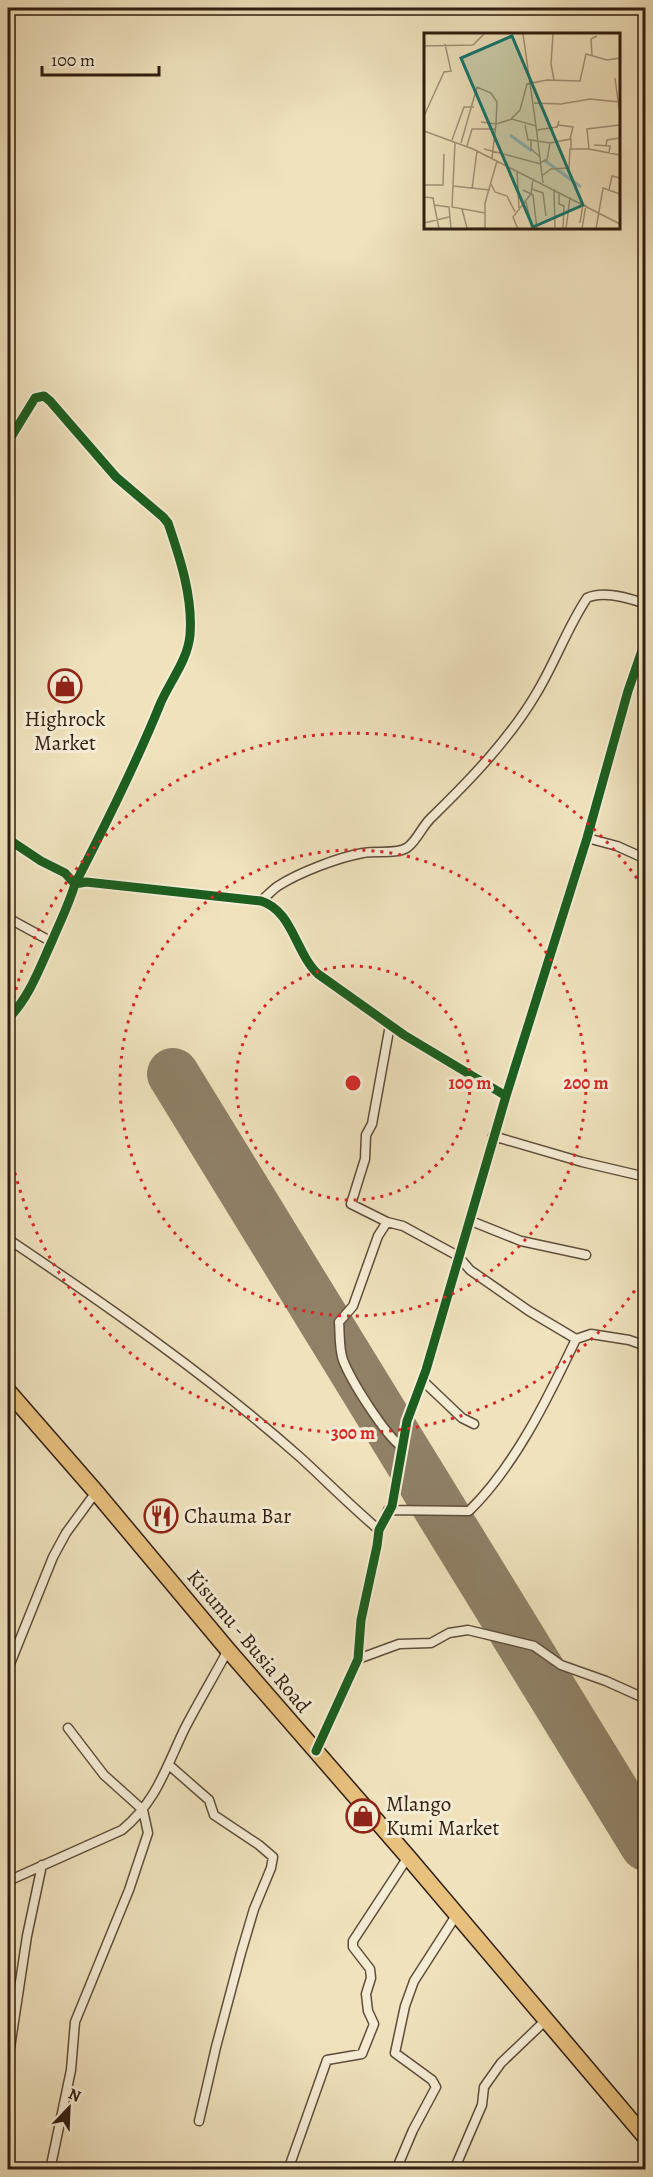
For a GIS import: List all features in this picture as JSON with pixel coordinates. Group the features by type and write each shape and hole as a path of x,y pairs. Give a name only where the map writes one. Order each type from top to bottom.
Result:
{"highway":[{"name":"Kisumu - Busia Road","path":"8,1391 457,1914 645,2138"}],"street":[{"path":"8,442 35,398 44,396 116,477 156,510 168,523 183,572 189,606 190,633 183,659 162,701 145,744 75,884 69,904 30,990 8,1019"},
{"path":"261,901 278,886 342,858 372,851 399,850 408,847 424,824 484,765 513,728 540,688 587,598 594,594 603,594 645,604"},
{"path":"316,1751 358,1659 361,1620 376,1555 379,1530 392,1506 407,1421 471,1221 494,1136 587,838 645,639"},
{"path":"587,838 617,846 645,859"},
{"path":"8,839 41,861 65,873 75,884"},
{"path":"75,884 86,882 261,901 277,908 309,966 318,974 390,1025 506,1096"},
{"path":"8,918 52,942"},
{"path":"390,1025 372,1124 366,1135 365,1159 351,1204 387,1222 403,1226 458,1256 470,1270 529,1311 576,1339"},
{"path":"494,1136 582,1162 645,1177"},
{"path":"471,1221 520,1241 586,1255"},
{"path":"387,1222 378,1236 353,1306 339,1322 343,1359 380,1422 402,1448"},
{"path":"8,1239 144,1333 226,1397 301,1458 379,1530"},
{"path":"388,1510 469,1512 486,1494 514,1456 553,1389 576,1339 591,1334 629,1340 645,1346"},
{"path":"422,1380 462,1418 474,1424"},
{"path":"8,1669 11,1651 53,1557 66,1533 96,1492"},
{"path":"358,1659 399,1644 431,1643 450,1633 468,1630 534,1646 561,1665 606,1681 645,1699"},
{"path":"8,1881 122,1830 143,1810 160,1785 192,1715 228,1650"},
{"path":"50,2169 70,2070 75,2022 129,1890 148,1833 143,1810 104,1775 68,1728"},
{"path":"169,1765 208,1800 214,1815 273,1857 241,1953 199,2121"},
{"path":"288,2169 327,2060 362,2054 374,2024 366,1994 371,1978 370,1969 353,1947 353,1941 408,1857"},
{"path":"8,2061 27,1936 42,1864"},
{"path":"396,2169 436,2087 432,2080 395,2053 405,2006 421,1968 457,1914"},
{"path":"454,2169 482,2105 484,2087 518,2044 546,2020"}],"runway":[{"path":"173,1074 646,1845"}],"cycle path":[{"path":"8,442 35,398 44,396 50,401 116,477 168,523 185,578 190,606 189,644 183,661 161,702 120,794 75,884 65,873 41,861 8,839"},
{"path":"8,1019 33,982 75,884 86,882 261,901 280,913 304,955 318,974 404,1035 506,1096 587,838 628,691 646,639"},
{"path":"316,1751 358,1659 361,1620 379,1530 392,1506 407,1421 426,1370 506,1096"}],"place":[{"name":"Highrock Market","path":"65,686"},
{"name":"Chauma Bar","path":"161,1516"},
{"name":"Mlango Kumi Market","path":"363,1816"}]}
